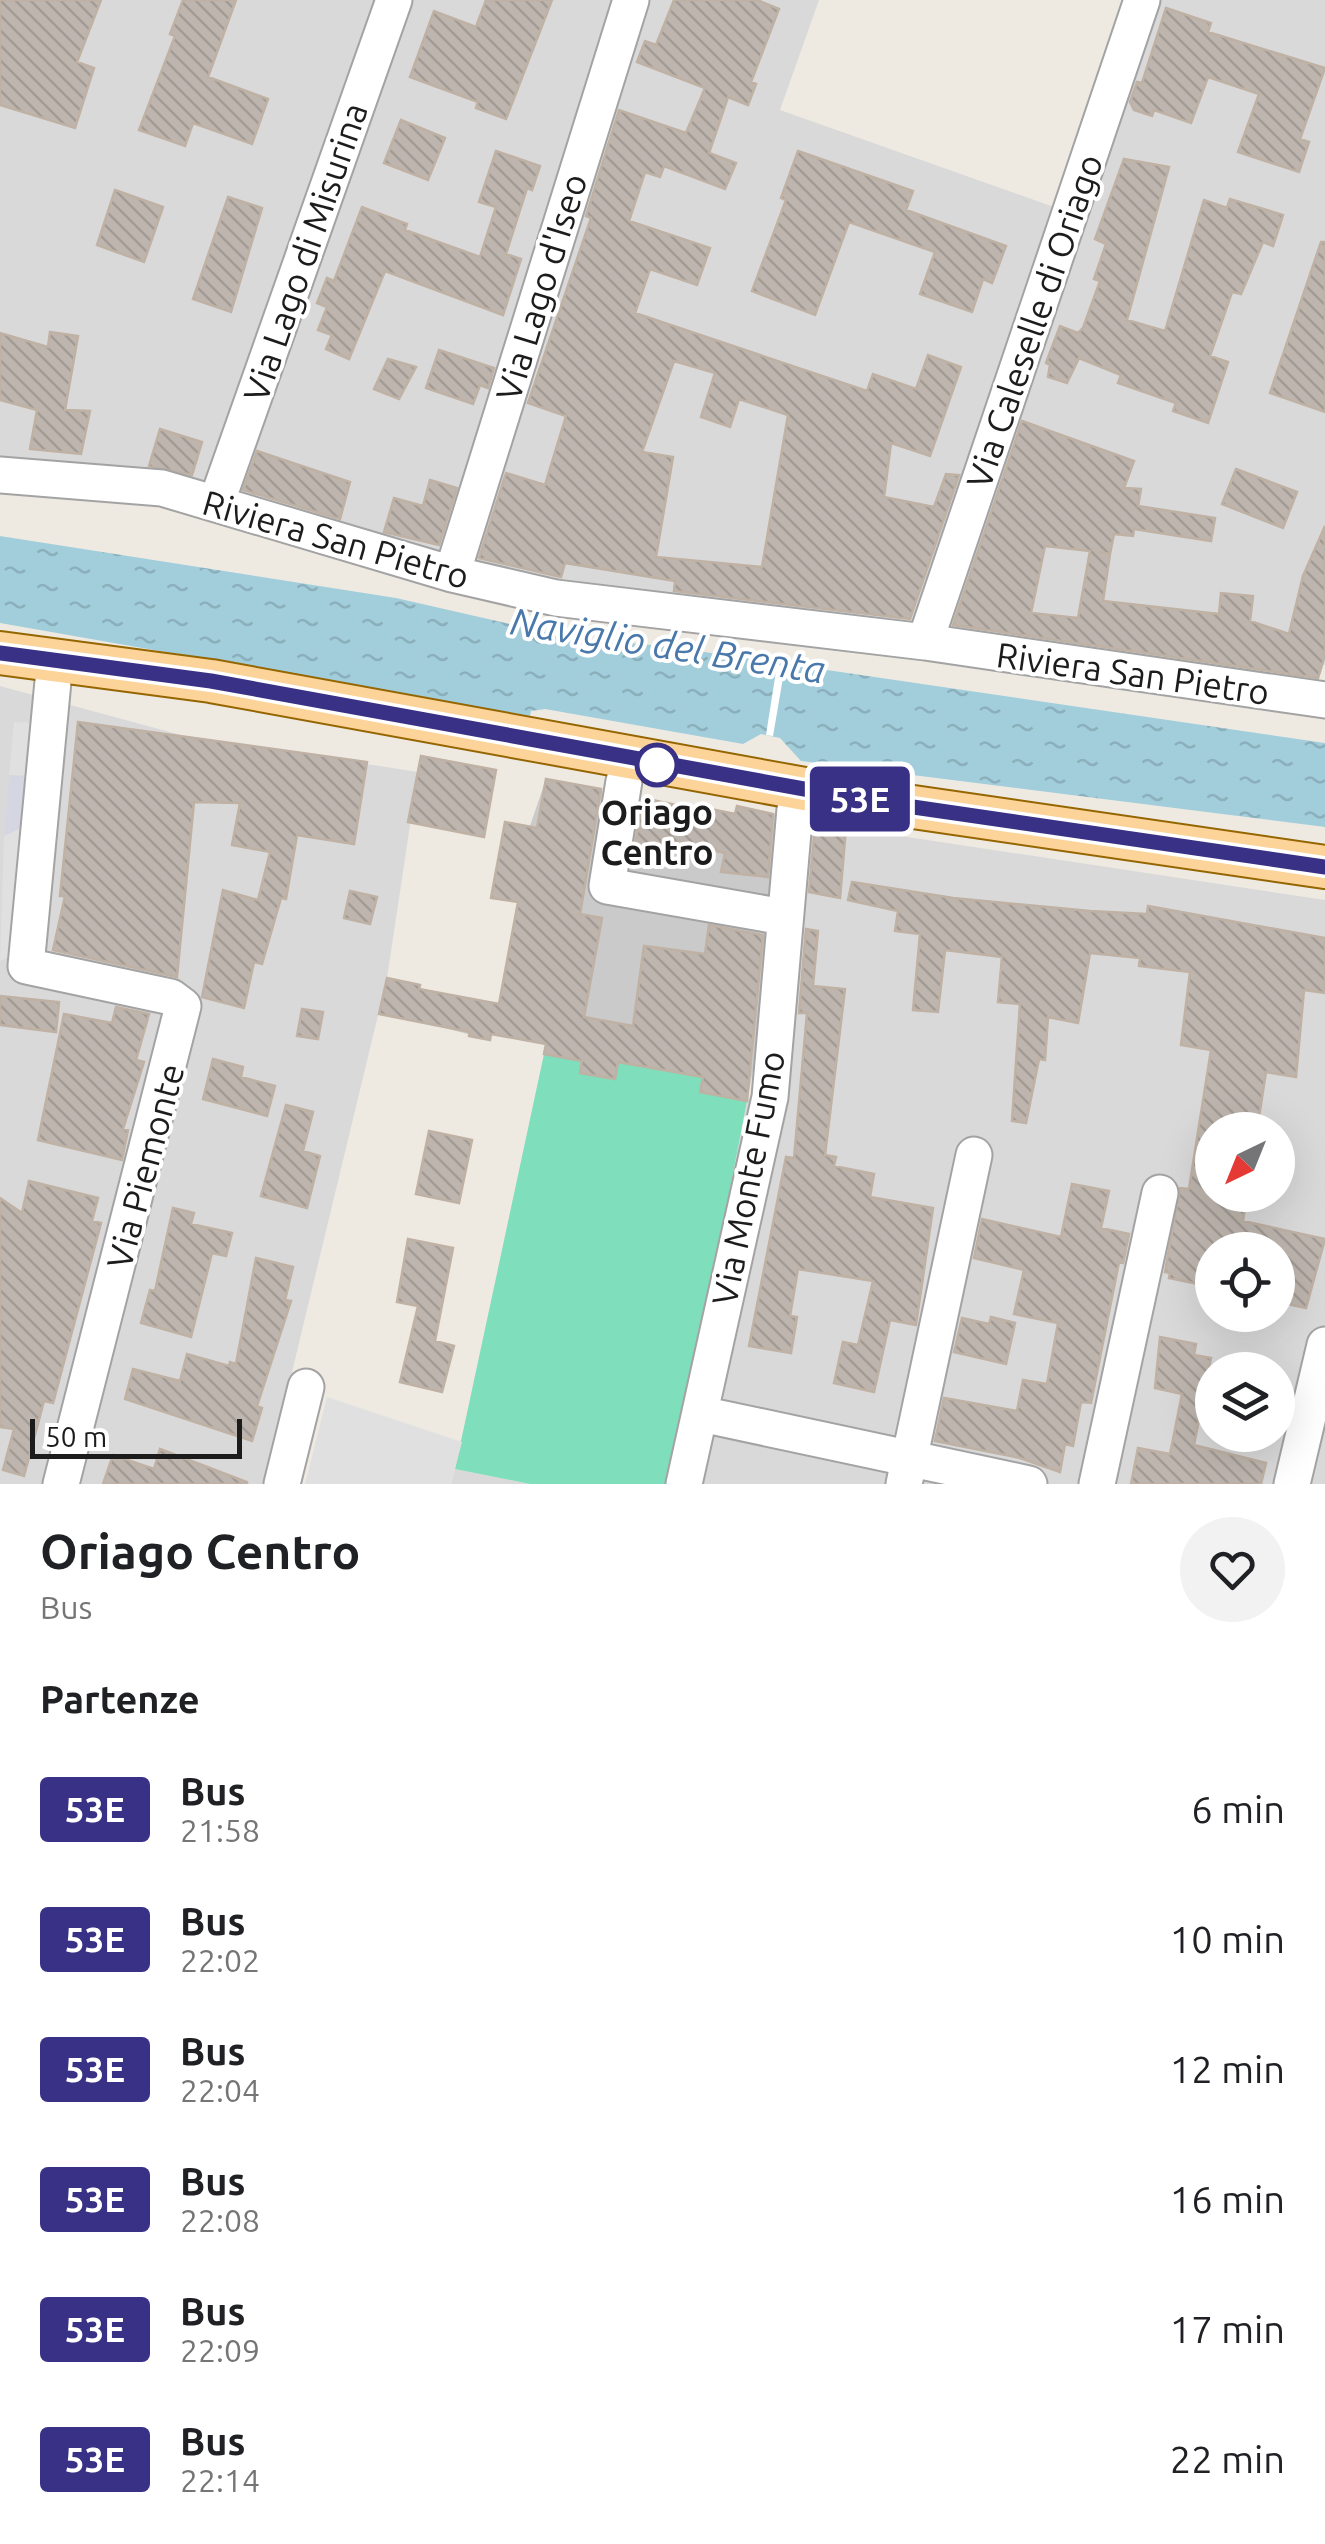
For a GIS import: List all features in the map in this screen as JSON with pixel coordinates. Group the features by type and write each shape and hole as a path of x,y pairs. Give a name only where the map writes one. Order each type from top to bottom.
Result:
{"main road":[{"path":"0,653 211,681 847,798 1325,867"}],"street":[{"name":"Via Lago di Misurina","path":"216,504 394,0"},
{"name":"Via Lago d'Iseo","path":"452,574 631,0"},
{"name":"Via Caleselle di Oriago","path":"926,642 1142,0"},
{"name":"Riviera San Pietro","path":"0,476 124,483 216,504 452,574 556,598 1320,688"},
{"name":"Via Piemonte","path":"54,660 26,966 171,997 183,1006 61,1484"},
{"path":"624,780 607,886 784,924"},
{"name":"Via Monte Fumo","path":"684,1484 770,1097 795,809"},
{"path":"906,1470 974,1155"},
{"path":"1096,1484 1160,1194"},
{"path":"1292,1484 1325,1346"},
{"path":"282,1484 306,1387"},
{"path":"701,1414 906,1470 1029,1484"}],"shaded area":[{"path":"0,0 819,0 780,110 1054,207 1131,0 1325,0 1325,665 673,599 560,583 154,476 0,463"},
{"path":"0,686 181,735 418,772 387,978 265,1484 0,1484"},
{"path":"14,722 36,723 31,776 9,775"},
{"path":"9,775 31,776 28,825 4,836"},
{"path":"546,779 674,805 734,814 737,806 784,816 765,1009 747,1101 580,1073 544,1054 545,1044 492,1034 490,1040 430,1024 436,992 499,1003 518,903 491,897 505,822 530,826"},
{"path":"802,821 1325,900 1325,1484 673,1484 747,1101 789,1054"},
{"path":"28,825 16,954 0,961 4,836"},
{"path":"327,1397 462,1442 451,1484 305,1484"},
{"path":"455,1469 530,1484 451,1484"}],"green space":[{"path":"544,1054 582,1061 580,1073 618,1062 703,1077 701,1092 747,1101 673,1484 530,1484 455,1469"}],"water":[{"path":"0,536 396,598 571,638 664,646 1325,743 1325,827 801,761 780,738 761,734 743,744 545,709 531,711 530,716 0,623"}],"pier":[{"path":"777,665 785,666 773,736 766,735"}],"building":[{"path":"0,0 101,0 77,62 94,68 75,128 0,105"},
{"path":"183,0 236,0 208,77 268,99 252,144 193,123 185,146 139,130 175,36 170,34"},
{"path":"486,0 552,0 506,119 476,108 478,102 410,77 434,11 476,27"},
{"path":"674,0 757,0 779,9 751,82 756,84 748,105 728,97 709,153 736,163 725,189 664,166 660,177 645,172 629,221 710,248 697,285 650,269 635,313 867,391 873,374 916,389 928,355 961,367 930,456 891,443 884,497 934,507 946,474 959,475 910,619 674,591 675,581 565,563 561,577 479,558 506,473 545,485 566,416 528,403 591,218 586,216 619,110 686,133 705,88 637,62 645,41 656,45","holes":["674,361 715,373 701,417 730,427 739,399 788,415 762,567 656,557 673,457 642,452"]},
{"path":"1166,8 1211,23 1208,32 1325,68 1300,139 1309,142 1299,172 1238,152 1259,94 1208,77 1191,123 1154,110 1152,116 1134,110 1130,102 1137,82 1142,83"},
{"path":"401,120 445,138 428,180 384,163"},
{"path":"496,151 540,166 532,190 527,188 506,254 521,259 503,315 385,271 349,359 326,349 332,335 318,330 327,307 317,303 327,278 334,281 362,207 407,224 405,230 480,257 496,207 479,202"},
{"path":"798,151 913,191 906,210 1006,246 992,283 983,279 972,312 920,294 935,252 849,222 815,315 752,291 786,200 781,198"},
{"path":"1124,159 1169,167 1127,320 1165,331 1204,200 1227,208 1230,199 1283,215 1273,246 1263,242 1241,294 1232,292 1210,356 1228,362 1208,423 1173,411 1176,403 1118,383 1121,375 1079,358 1067,383 1048,377 1050,365 1046,363 1060,326 1078,333 1083,328 1100,281 1094,279 1106,244 1095,239"},
{"path":"115,190 163,207 144,262 97,245"},
{"path":"228,197 262,208 231,312 193,299"},
{"path":"1321,242 1325,242 1325,412 1270,393"},
{"path":"50,332 78,336 65,410 90,411 81,454 30,449 37,410 0,400 0,333 48,347"},
{"path":"439,350 494,368 488,388 480,385 473,404 426,388"},
{"path":"388,359 416,367 399,399 374,389"},
{"path":"1022,421 1134,461 1124,488 1141,489 1138,506 1215,518 1211,541 1134,529 1133,536 1114,534 1103,601 1219,614 1221,593 1253,596 1250,621 1289,634 1303,576 1325,526 1325,655 1318,678 953,625","holes":["1045,546 1090,551 1078,618 1031,613"]},
{"path":"160,429 202,442 192,475 149,466"},
{"path":"257,451 350,482 340,519 243,490"},
{"path":"1236,469 1297,492 1283,528 1222,504"},
{"path":"430,480 457,488 439,545 384,532 394,498 423,506"},
{"path":"78,722 367,762 354,844 297,835 286,899 281,898 262,964 254,962 244,1008 202,997 223,890 258,900 270,852 232,845 240,803 194,802 177,977 53,950 65,896 60,896"},
{"path":"421,756 496,770 484,837 408,822"},
{"path":"546,779 601,789 580,914 602,918 584,1017 633,1026 644,946 705,954 709,925 763,935 747,1101 700,1092 703,1077 618,1062 615,1079 580,1073 582,1061 544,1054 546,1044 491,1034 490,1040 469,1036 470,1032 379,1014 387,978 420,985 419,989 499,1004 518,902 491,898 505,822 537,828"},
{"path":"643,798 735,814 737,806 773,814 768,877 721,872 725,853 675,842 672,853 635,845"},
{"path":"815,825 846,828 840,898 809,892"},
{"path":"852,882 953,898 1090,911 1147,914 1148,906 1325,938 1325,993 1304,990 1296,1077 1266,1072 1260,1112 1201,1112 1211,1050 1181,1045 1190,972 1139,966 1140,958 1090,953 1078,1023 1048,1017 1045,1060 1039,1059 1026,1123 1012,1121 1020,1004 998,1002 1002,957 945,950 938,1012 913,1010 920,934 895,931 898,911 848,900"},
{"path":"350,891 377,897 370,924 344,918"},
{"path":"806,929 818,931 813,986 845,989 825,1155 836,1157 834,1166 874,1174 870,1197 933,1208 916,1325 890,1320 874,1392 834,1383 843,1342 858,1345 873,1281 798,1269 790,1316 797,1317 791,1353 749,1346 786,1157 794,1158 807,1013 799,1013"},
{"path":"0,996 59,1002 56,1032 0,1025"},
{"path":"116,1007 149,1014 136,1060 144,1062 123,1129 128,1130 122,1160 38,1140 64,1014 112,1023"},
{"path":"302,1009 323,1012 318,1039 297,1036"},
{"path":"213,1059 243,1067 241,1077 275,1086 267,1116 203,1099"},
{"path":"286,1105 313,1112 303,1151 320,1156 307,1208 261,1196"},
{"path":"429,1131 472,1140 459,1203 416,1194"},
{"path":"1195,1151 1195,1212 1244,1212 1243,1221 1293,1232 1195,1232 1195,1283 1169,1278 1170,1273 1165,1272 1180,1188 1189,1189"},
{"path":"29,1181 98,1198 92,1221 101,1223 53,1403 44,1401 24,1476 3,1470 14,1429 0,1427 0,1198 22,1213"},
{"path":"1072,1184 1109,1191 1101,1228 1129,1234 1123,1263 1119,1262 1091,1403 1081,1402 1073,1446 1065,1444 1060,1472 1020,1458 935,1441 944,1398 1017,1411 1023,1380 1047,1384 1058,1323 1014,1314 1024,1270 974,1258 982,1219 1061,1237"},
{"path":"173,1208 194,1213 191,1224 232,1233 226,1256 212,1253 191,1337 141,1323 150,1290 155,1291"},
{"path":"1295,1232 1325,1239 1306,1308 1295,1306"},
{"path":"408,1239 453,1248 435,1341 454,1346 442,1392 400,1382 418,1306 397,1302"},
{"path":"256,1258 293,1267 285,1300 291,1301 257,1406 262,1408 252,1441 125,1399 133,1369 180,1381 187,1354 229,1366 230,1362 236,1364"},
{"path":"991,1317 1015,1323 1006,1364 954,1352 962,1318 989,1324"},
{"path":"1160,1337 1196,1344 1195,1452 1222,1452 1266,1463 1261,1484 1131,1484 1138,1448 1170,1454 1182,1394 1155,1388"},
{"path":"160,1449 247,1484 103,1484 113,1455 154,1469"}],"bus line":[{"name":"53E","path":"0,653 211,681 865,800 1325,867"}],"place":[{"name":"Oriago Centro","path":"657,765"}],"water label":[{"name":"Naviglio del Brenta","path":"668,645"}]}
